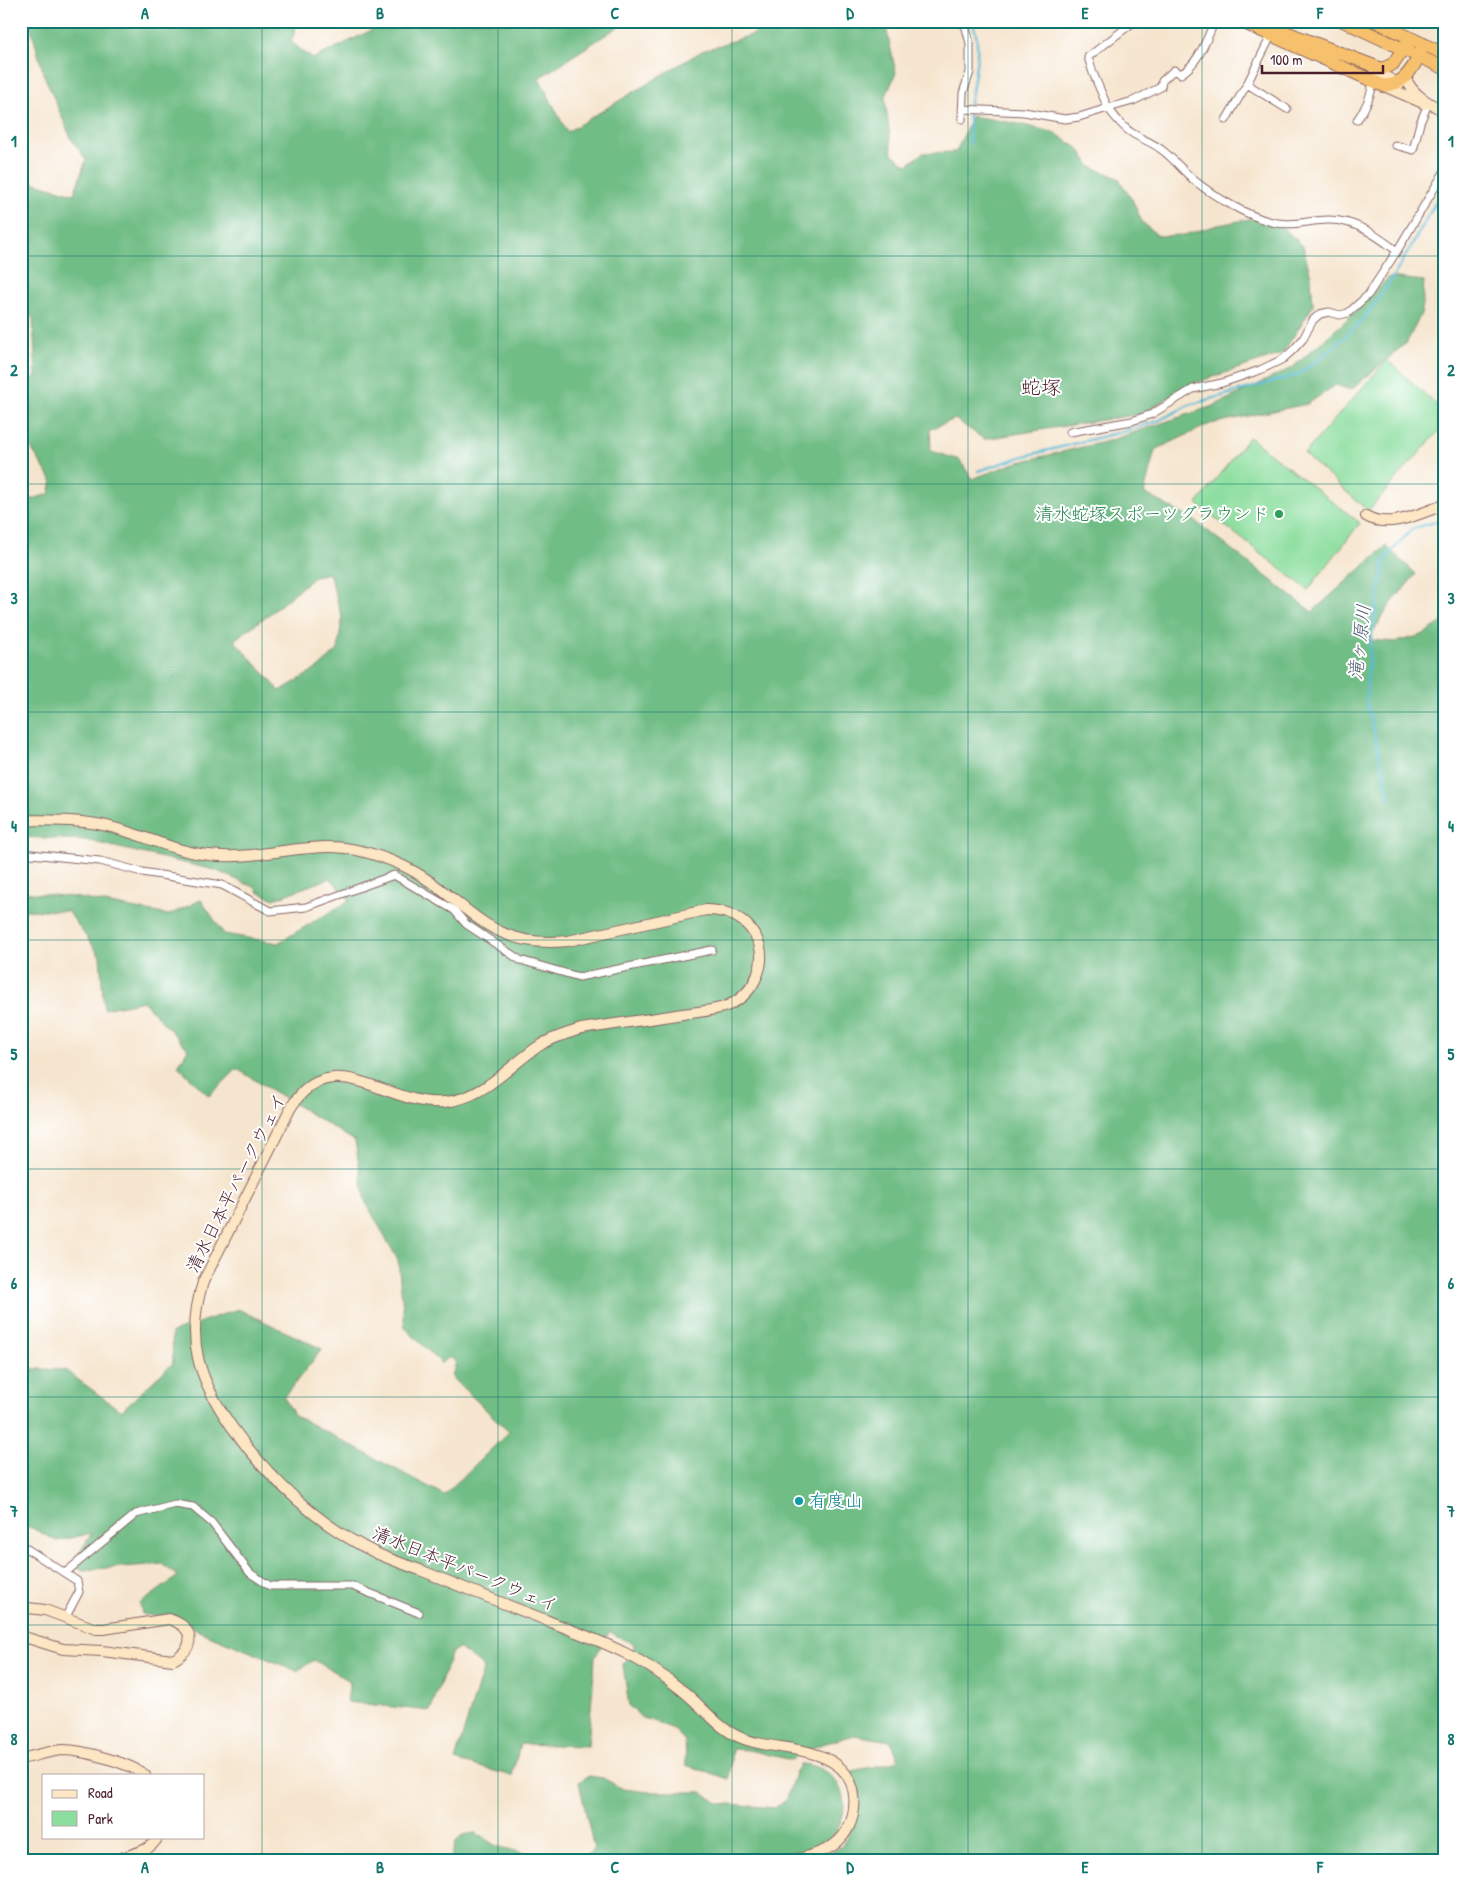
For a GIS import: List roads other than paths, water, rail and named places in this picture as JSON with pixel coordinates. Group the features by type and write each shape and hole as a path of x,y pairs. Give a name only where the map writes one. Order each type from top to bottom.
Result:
{"highway":[{"path":"1240,21 1378,84 1401,80 1419,56 1424,44"},
{"path":"1257,21 1382,69 1393,64 1410,38"},
{"path":"1343,21 1444,68"},
{"path":"1375,21 1444,54"},
{"path":"1334,50 1333,58 1345,69"}],"street":[{"path":"962,21 970,44 970,72 963,93 962,119"},
{"path":"1135,21 1088,57 1092,73 1108,108 1130,132 1161,149 1211,193 1251,214 1271,222 1289,225 1329,220 1347,222 1366,230 1398,251"},
{"path":"962,109 1024,112 1065,119 1079,117 1132,101 1161,87 1162,81 1174,70 1181,74 1189,69 1196,60 1215,21"},
{"path":"1226,120 1247,84 1271,36"},
{"path":"1367,64 1380,74 1401,80 1430,104 1444,111"},
{"path":"1247,84 1287,109"},
{"path":"1357,120 1367,106 1378,84 1420,103 1430,104"},
{"path":"1395,145 1413,150 1420,123 1430,104"},
{"path":"1070,432 1132,421 1152,414 1193,389 1222,383 1260,370 1283,359 1303,339 1313,320 1320,314 1329,312 1340,315 1354,309 1368,295 1398,251 1444,172"},
{"path":"1366,516 1379,522 1392,522 1444,505"},
{"name":"清水日本平パークウェイ","path":"21,820 95,823 131,832 183,850 220,856 252,856 329,847 352,849 373,854 418,874 481,922 506,935 530,942 553,943 568,941 706,910 724,912 739,918 751,929 759,945 760,966 755,982 743,995 729,1004 712,1010 581,1029 561,1035 542,1044 481,1090 464,1098 444,1102 423,1102 402,1097 358,1080 337,1077 320,1079 306,1088 290,1109 203,1282 195,1312 194,1342 201,1373 218,1407 244,1445 274,1478 301,1503 339,1531 377,1553 625,1653 683,1691 735,1736 760,1744 807,1752 832,1762 851,1782 854,1793 854,1812 846,1832 841,1838 827,1849 793,1860"},
{"path":"21,853 100,861 142,872 222,885 270,912 306,907 394,874 454,910 466,924 520,960 579,977 712,950"},
{"path":"65,1573 136,1514 175,1504 193,1507 212,1523 250,1573 270,1586 352,1586 419,1612"},
{"path":"21,1545 77,1581 79,1592 65,1618"},
{"path":"21,1605 28,1608 45,1610 89,1627 104,1629 169,1619 185,1627 190,1641 182,1655 173,1660 63,1648 21,1636"},
{"path":"21,1759 53,1751 73,1751 122,1764 143,1774"},
{"path":"116,1860 148,1849 158,1838"}],"waterway":[{"path":"970,143 969,115 977,56 976,32 972,21"},
{"path":"978,471 1021,457 1125,431 1158,421 1189,405 1297,375 1350,333 1376,303 1397,271 1444,188"},
{"name":"滝ヶ原川","path":"1390,799 1366,700 1370,647 1385,559 1412,529 1444,519"}],"place":[{"name":"清水蛇塚スポーツグラウンド","path":"1279,514"},
{"name":"有度山","path":"799,1501"}],"district":[{"name":"蛇塚","path":"1041,387"}]}
